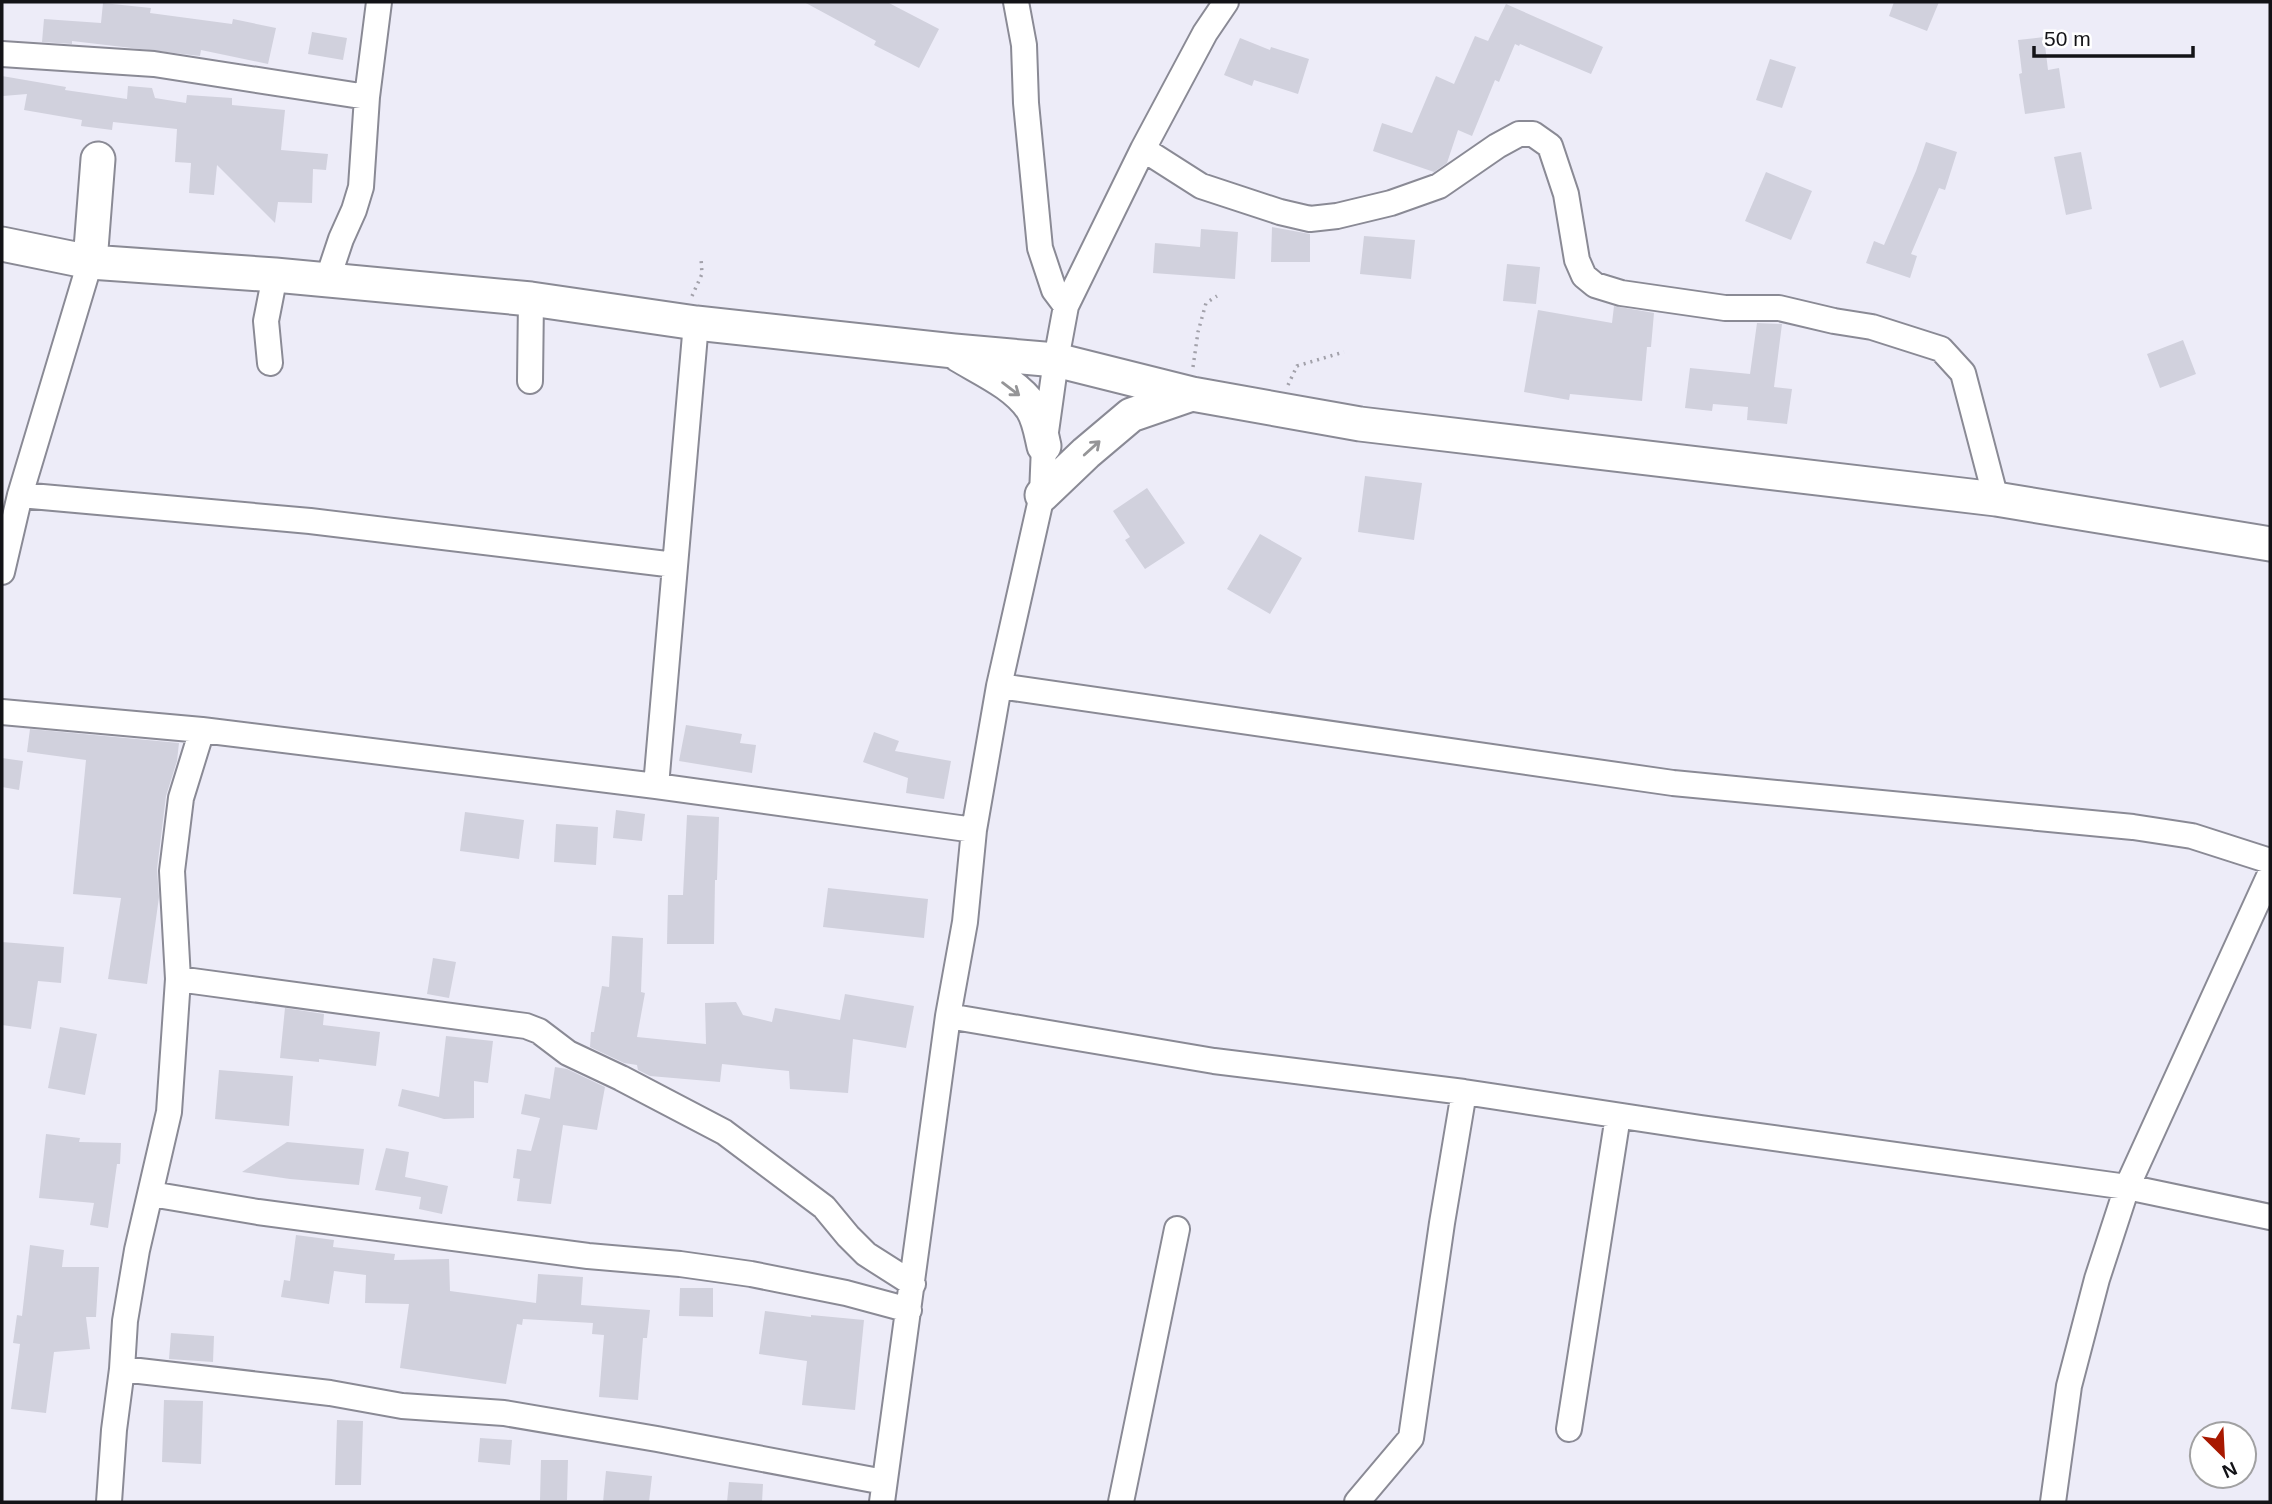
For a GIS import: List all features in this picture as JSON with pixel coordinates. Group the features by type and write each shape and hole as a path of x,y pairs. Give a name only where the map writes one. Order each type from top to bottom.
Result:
{"street":[{"path":"327,281 361,187 367,96 379,2"},
{"path":"1016,2 1024,45 1026,103 1040,248 1054,290 1066,306"},
{"path":"122,1368 330,1393 402,1405 504,1413 657,1439 883,1492 948,1016 965,922 974,830 999,686 1042,495 1044,446 1066,306 1143,149 1205,33 1226,2"},
{"path":"2,54 154,64 367,96"},
{"path":"1143,149 1200,186 1310,219 1391,203 1439,186 1497,146 1519,134 1533,134 1550,146 1566,194 1577,260 1584,276 1595,285 1621,293 1725,308 1779,309 1872,327 1941,349 1963,373 1996,499"},
{"path":"2,572 20,495 90,262 98,159"},
{"path":"2,244 90,262 275,275 531,299 689,322 1056,360 1192,394 1360,424 1996,499 2270,544"},
{"path":"270,363 266,321 275,275"},
{"path":"530,381 531,299"},
{"path":"656,786 675,565 689,322"},
{"path":"954,351 1015,389 1032,408 1040,425 1044,446"},
{"path":"1042,495 1131,415 1192,394"},
{"path":"20,495 310,521 675,565"},
{"path":"999,686 1673,783 2133,827 2192,836 2270,861"},
{"path":"2,712 202,730 656,786 974,830"},
{"path":"109,1502 127,1309 137,1250 169,1112 178,979 172,871 181,798 202,730"},
{"path":"2053,1502 2070,1386 2097,1279 2127,1187 2270,874"},
{"path":"178,979 526,1026 539,1031 568,1054 621,1078 724,1132 824,1207 866,1254 913,1284"},
{"path":"948,1016 1214,1060 1464,1092 2127,1187 2270,1217"},
{"path":"1357,1502 1411,1438 1464,1092"},
{"path":"1569,1429 1619,1116"},
{"path":"151,1194 271,1214 589,1256 751,1274 846,1293 909,1310"},
{"path":"1121,1502 1177,1229"}],"path":[{"path":"689,322 702,274 701,258"},
{"path":"1192,394 1198,332 1206,303 1217,296"},
{"path":"1276,409 1297,366 1344,352"}],"building":[{"path":"804,2 887,2 939,29 919,68 874,45 876,41"},
{"path":"1894,2 1939,2 1927,31 1889,16"},
{"path":"103,3 151,8 150,13 232,24 233,19 276,28 268,64 201,50 200,56 72,41 72,44 42,42 44,19 101,23"},
{"path":"1506,4 1603,47 1591,74 1515,44 1499,82 1495,80 1472,136 1458,130 1447,163 1434,172 1373,151 1382,123 1412,133 1436,76 1454,84 1475,36 1488,41"},
{"path":"312,32 347,38 343,60 308,54"},
{"path":"2044,37 2048,70 2059,68 2065,108 2025,114 2019,74 2022,73 2018,40"},
{"path":"1240,38 1270,50 1271,47 1309,59 1298,94 1254,80 1252,86 1224,75"},
{"path":"1770,59 1796,67 1782,108 1756,100"},
{"path":"2,76 66,87 65,90 127,99 128,86 152,88 155,98 186,103 187,95 232,98 232,105 285,110 281,150 328,154 326,170 313,169 312,203 278,202 275,223 217,165 214,195 189,193 191,163 175,162 177,129 113,122 112,130 81,126 82,120 24,110 27,94 3,96"},
{"path":"1926,142 1957,152 1945,190 1939,188 1911,254 1917,256 1910,278 1866,263 1874,241 1884,245"},
{"path":"2081,152 2092,209 2066,215 2054,157"},
{"path":"1766,172 1812,191 1791,240 1745,221"},
{"path":"1272,227 1310,234 1310,262 1271,262"},
{"path":"1201,229 1238,232 1235,279 1153,273 1155,243 1200,247"},
{"path":"1364,236 1415,240 1411,279 1360,274"},
{"path":"1507,264 1540,267 1536,304 1503,301"},
{"path":"1614,306 1654,313 1651,347 1647,347 1642,401 1570,394 1569,400 1524,392 1538,310 1612,323"},
{"path":"1757,323 1782,324 1774,387 1792,389 1787,424 1747,420 1748,407 1713,404 1712,411 1685,408 1690,368 1750,374"},
{"path":"2183,340 2196,374 2160,388 2147,354"},
{"path":"1365,476 1422,483 1414,540 1358,532"},
{"path":"1147,488 1185,543 1145,569 1125,540 1130,537 1113,511"},
{"path":"1260,534 1302,558 1270,614 1227,589"},
{"path":"686,725 742,734 740,743 756,745 752,773 679,761"},
{"path":"30,729 179,743 177,761 166,796 157,869 159,897 147,984 108,979 121,898 73,894 86,760 27,752"},
{"path":"874,732 899,741 895,751 951,761 944,799 906,793 908,778 863,762"},
{"path":"2,758 23,761 19,790 2,787"},
{"path":"616,810 645,814 642,841 613,838"},
{"path":"465,812 524,820 519,859 460,851"},
{"path":"687,815 719,817 714,944 667,944 668,895 683,895"},
{"path":"556,824 598,827 596,865 554,862"},
{"path":"828,888 928,899 924,938 823,927"},
{"path":"612,936 643,938 641,992 645,993 637,1037 706,1044 705,1003 736,1002 743,1015 772,1022 775,1008 840,1020 845,994 914,1006 906,1048 853,1039 848,1093 790,1089 789,1071 722,1064 720,1082 650,1076 638,1070 637,1065 624,1063 590,1047 602,986 609,987"},
{"path":"2,942 64,947 61,983 38,981 31,1029 2,1025"},
{"path":"433,958 456,962 449,998 427,994"},
{"path":"285,1008 324,1014 323,1025 380,1032 376,1066 319,1059 319,1062 280,1058"},
{"path":"60,1027 97,1034 85,1095 48,1088"},
{"path":"446,1036 493,1041 488,1083 474,1081 474,1118 444,1119 398,1106 402,1089 439,1097"},
{"path":"555,1067 567,1069 605,1087 597,1130 563,1125 551,1204 517,1201 520,1179 513,1178 517,1149 531,1151 540,1118 521,1114 525,1094 550,1099"},
{"path":"219,1070 293,1076 289,1126 215,1119"},
{"path":"46,1134 80,1138 79,1142 121,1143 120,1164 117,1164 108,1228 90,1225 94,1203 39,1198"},
{"path":"287,1142 364,1149 359,1185 242,1172"},
{"path":"386,1148 409,1152 405,1177 448,1186 442,1214 419,1209 421,1197 375,1190"},
{"path":"296,1235 334,1240 333,1247 395,1254 394,1260 449,1259 450,1291 536,1303 538,1274 583,1277 581,1305 650,1310 647,1338 643,1338 638,1400 599,1397 604,1335 592,1334 593,1323 523,1319 522,1325 517,1324 506,1384 400,1368 409,1304 365,1303 366,1275 334,1271 329,1304 281,1297 284,1280 290,1281"},
{"path":"30,1245 64,1250 62,1267 99,1267 96,1317 86,1317 90,1349 54,1352 46,1413 11,1409 20,1344 13,1343 17,1315 22,1316"},
{"path":"680,1288 713,1288 713,1317 679,1316"},
{"path":"765,1311 864,1320 855,1410 802,1405 807,1361 759,1354"},
{"path":"171,1333 214,1336 213,1362 169,1359"},
{"path":"164,1400 203,1401 201,1464 162,1462"},
{"path":"337,1420 363,1421 361,1485 335,1485"},
{"path":"480,1438 512,1440 510,1465 478,1462"},
{"path":"541,1460 568,1460 567,1500 540,1500"},
{"path":"606,1471 652,1476 649,1502 603,1502"},
{"path":"729,1482 763,1484 762,1502 727,1502"}]}
